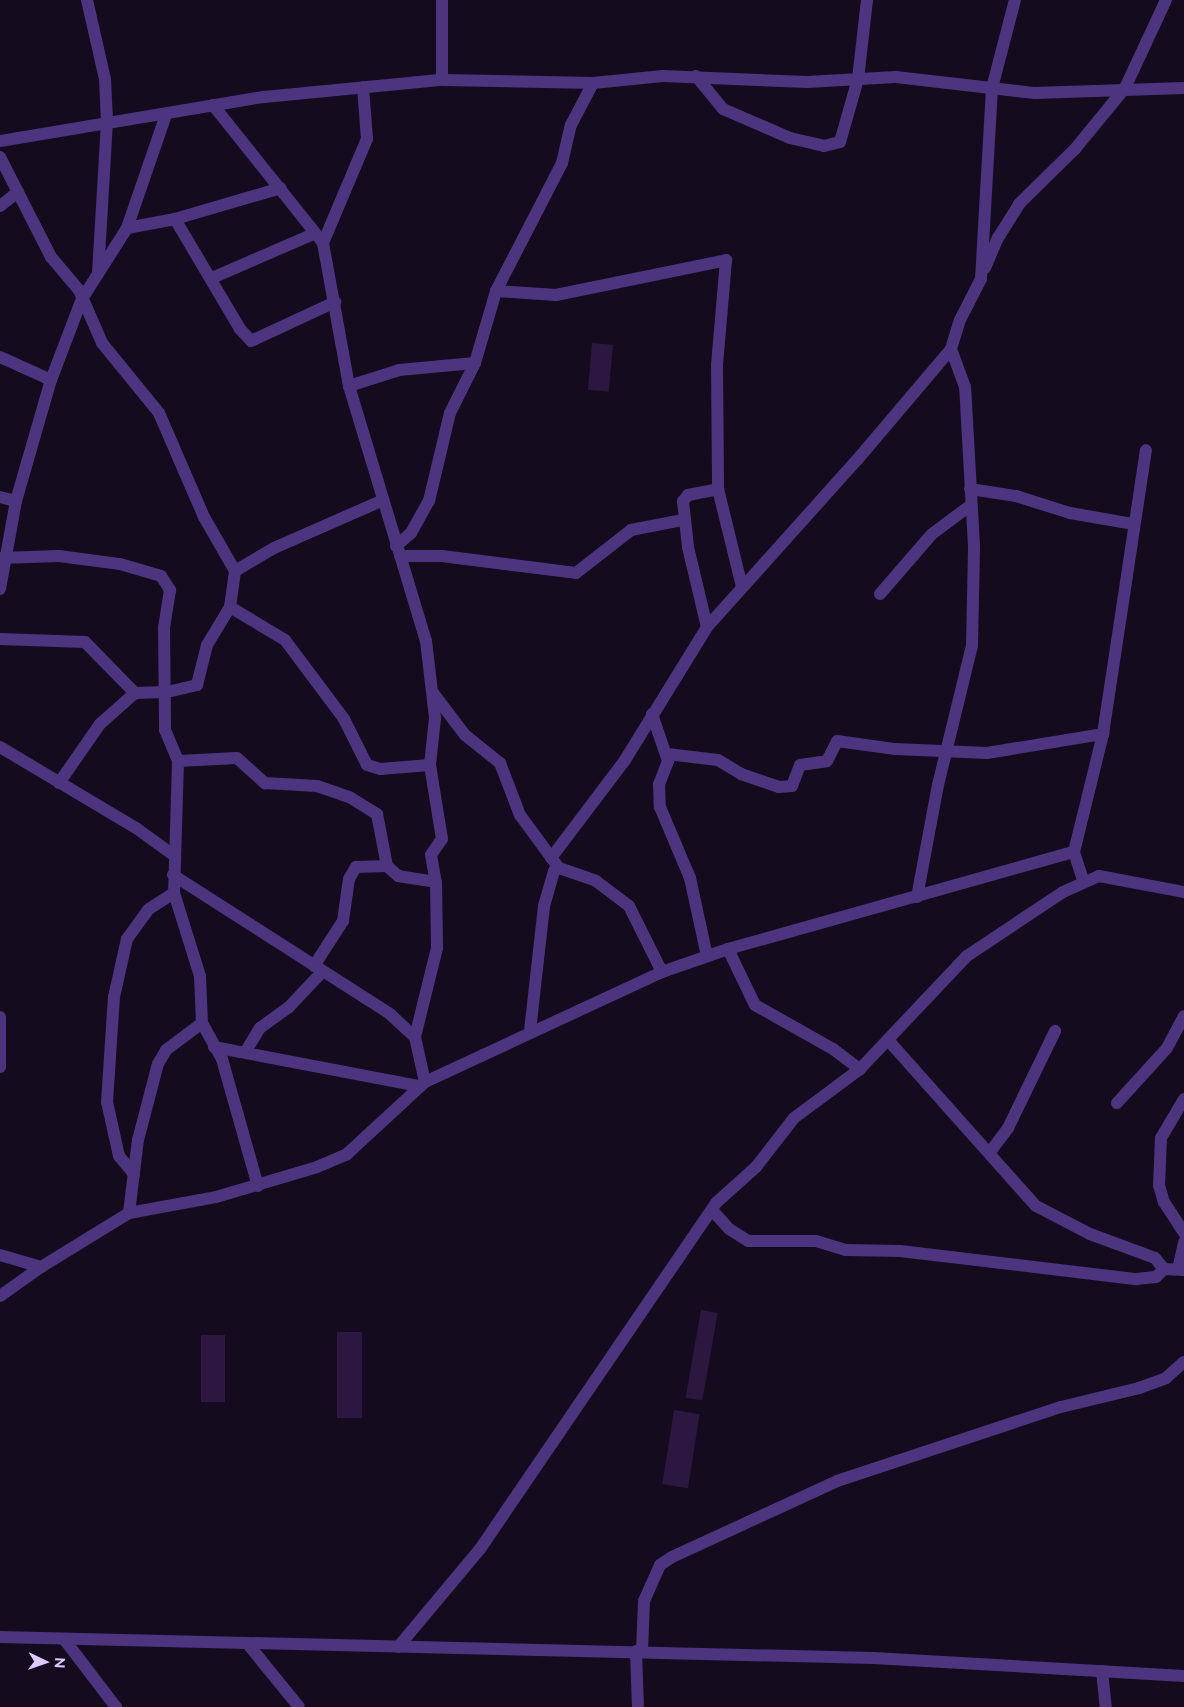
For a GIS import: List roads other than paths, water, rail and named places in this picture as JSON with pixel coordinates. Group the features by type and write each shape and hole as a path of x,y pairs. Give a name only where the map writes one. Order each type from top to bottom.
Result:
{"street":[{"path":"87,0 105,79 107,122 97,275"},
{"path":"442,0 442,80"},
{"path":"696,76 723,110 790,138 824,146 840,142 844,135 858,79 867,0"},
{"path":"981,279 992,88 1015,0"},
{"path":"551,858 625,760 707,627 857,460 951,349 960,320 981,279 998,238 1019,204 1074,149 1124,88 1164,1"},
{"path":"0,142 107,122 166,115 213,105 364,87 442,80 594,83 696,76 807,82 896,77 1035,93 1124,88 1184,88"},
{"path":"398,551 411,533 429,501 450,413 475,362 496,291 562,163 571,125 594,83"},
{"path":"364,87 367,139 323,243 349,386 381,500 426,641 430,689 435,718 430,765 442,839 431,855 436,882 434,967 415,1037 422,1084"},
{"path":"213,105 281,188 313,234 323,243"},
{"path":"0,590 4,558 16,501 51,380 82,299 126,228 166,115"},
{"path":"0,157 51,257 82,299 102,343 159,413 204,517 235,571 230,607 208,645 197,685 167,692 135,692 100,724 59,783"},
{"path":"126,228 175,219 281,188"},
{"path":"0,206 18,192"},
{"path":"175,219 212,278 243,335 251,341 335,302"},
{"path":"212,278 313,234"},
{"path":"496,291 556,295 726,260 717,365 718,489 742,587"},
{"path":"917,897 946,752 972,645 971,505 965,387 951,349"},
{"path":"0,357 51,380"},
{"path":"349,386 399,370 475,362"},
{"path":"1083,880 1074,852 1103,734 1146,450"},
{"path":"707,627 683,520 684,498 718,489"},
{"path":"970,490 1016,496 1070,513 1134,524"},
{"path":"0,497 16,501"},
{"path":"235,571 274,548 381,500"},
{"path":"880,594 932,534 971,505"},
{"path":"398,551 576,573 631,530 683,520"},
{"path":"4,558 59,556 120,564 161,576 170,590 164,627 167,692 165,730 178,761 173,875 174,893 200,976 202,1023 222,1059 258,1186"},
{"path":"230,607 285,640 344,719 367,765 380,769 430,765"},
{"path":"0,639 85,642 135,692"},
{"path":"430,689 465,735 500,763 520,816 558,868 596,881 630,906 662,972"},
{"path":"652,714 667,754 659,784 660,807 690,878 707,956"},
{"path":"667,754 718,760 741,774 779,787 792,786 800,766 827,761 837,741 946,752 1010,752 1103,734"},
{"path":"0,747 136,828 175,856"},
{"path":"178,761 237,758 265,783 317,786 351,798 377,814 387,866 398,876 436,882"},
{"path":"0,1296 41,1267 129,1213 258,1186 347,1154 422,1084 530,1031 662,972 728,949 1074,852"},
{"path":"246,1051 260,1028 289,1007 318,969 343,921 349,879 356,867 387,866"},
{"path":"530,1031 544,906 554,870 558,868"},
{"path":"173,875 216,899 318,969 380,1007 415,1037"},
{"path":"398,1647 480,1549 712,1210 756,1167 794,1118 860,1069 967,956 1083,880 1109,876 1184,892"},
{"path":"134,1174 119,1156 107,1102 114,997 127,939 149,909 174,893"},
{"path":"728,949 754,1005 833,1049 860,1069"},
{"path":"1117,1103 1167,1048 1184,1016"},
{"path":"0,1017 0,1067"},
{"path":"129,1213 138,1140 158,1064 166,1050 202,1023"},
{"path":"990,1152 1008,1128 1055,1031"},
{"path":"888,1040 929,1091 1047,1213 1155,1258 1164,1269 1181,1270 1184,1242"},
{"path":"214,1047 246,1051 422,1084"},
{"path":"1184,1099 1161,1138 1159,1185 1164,1202 1184,1233"},
{"path":"712,1210 729,1229 748,1241 816,1241 846,1250 900,1251 1136,1279 1156,1277 1164,1269"},
{"path":"0,1255 41,1267"},
{"path":"638,1707 639,1651 644,1601 660,1565 837,1481 1061,1407 1139,1388 1166,1378 1184,1362"},
{"path":"0,1637 639,1651 971,1661 1184,1676"},
{"path":"64,1639 116,1707"},
{"path":"247,1643 299,1707"},
{"path":"1102,1671 1106,1707"}]}
